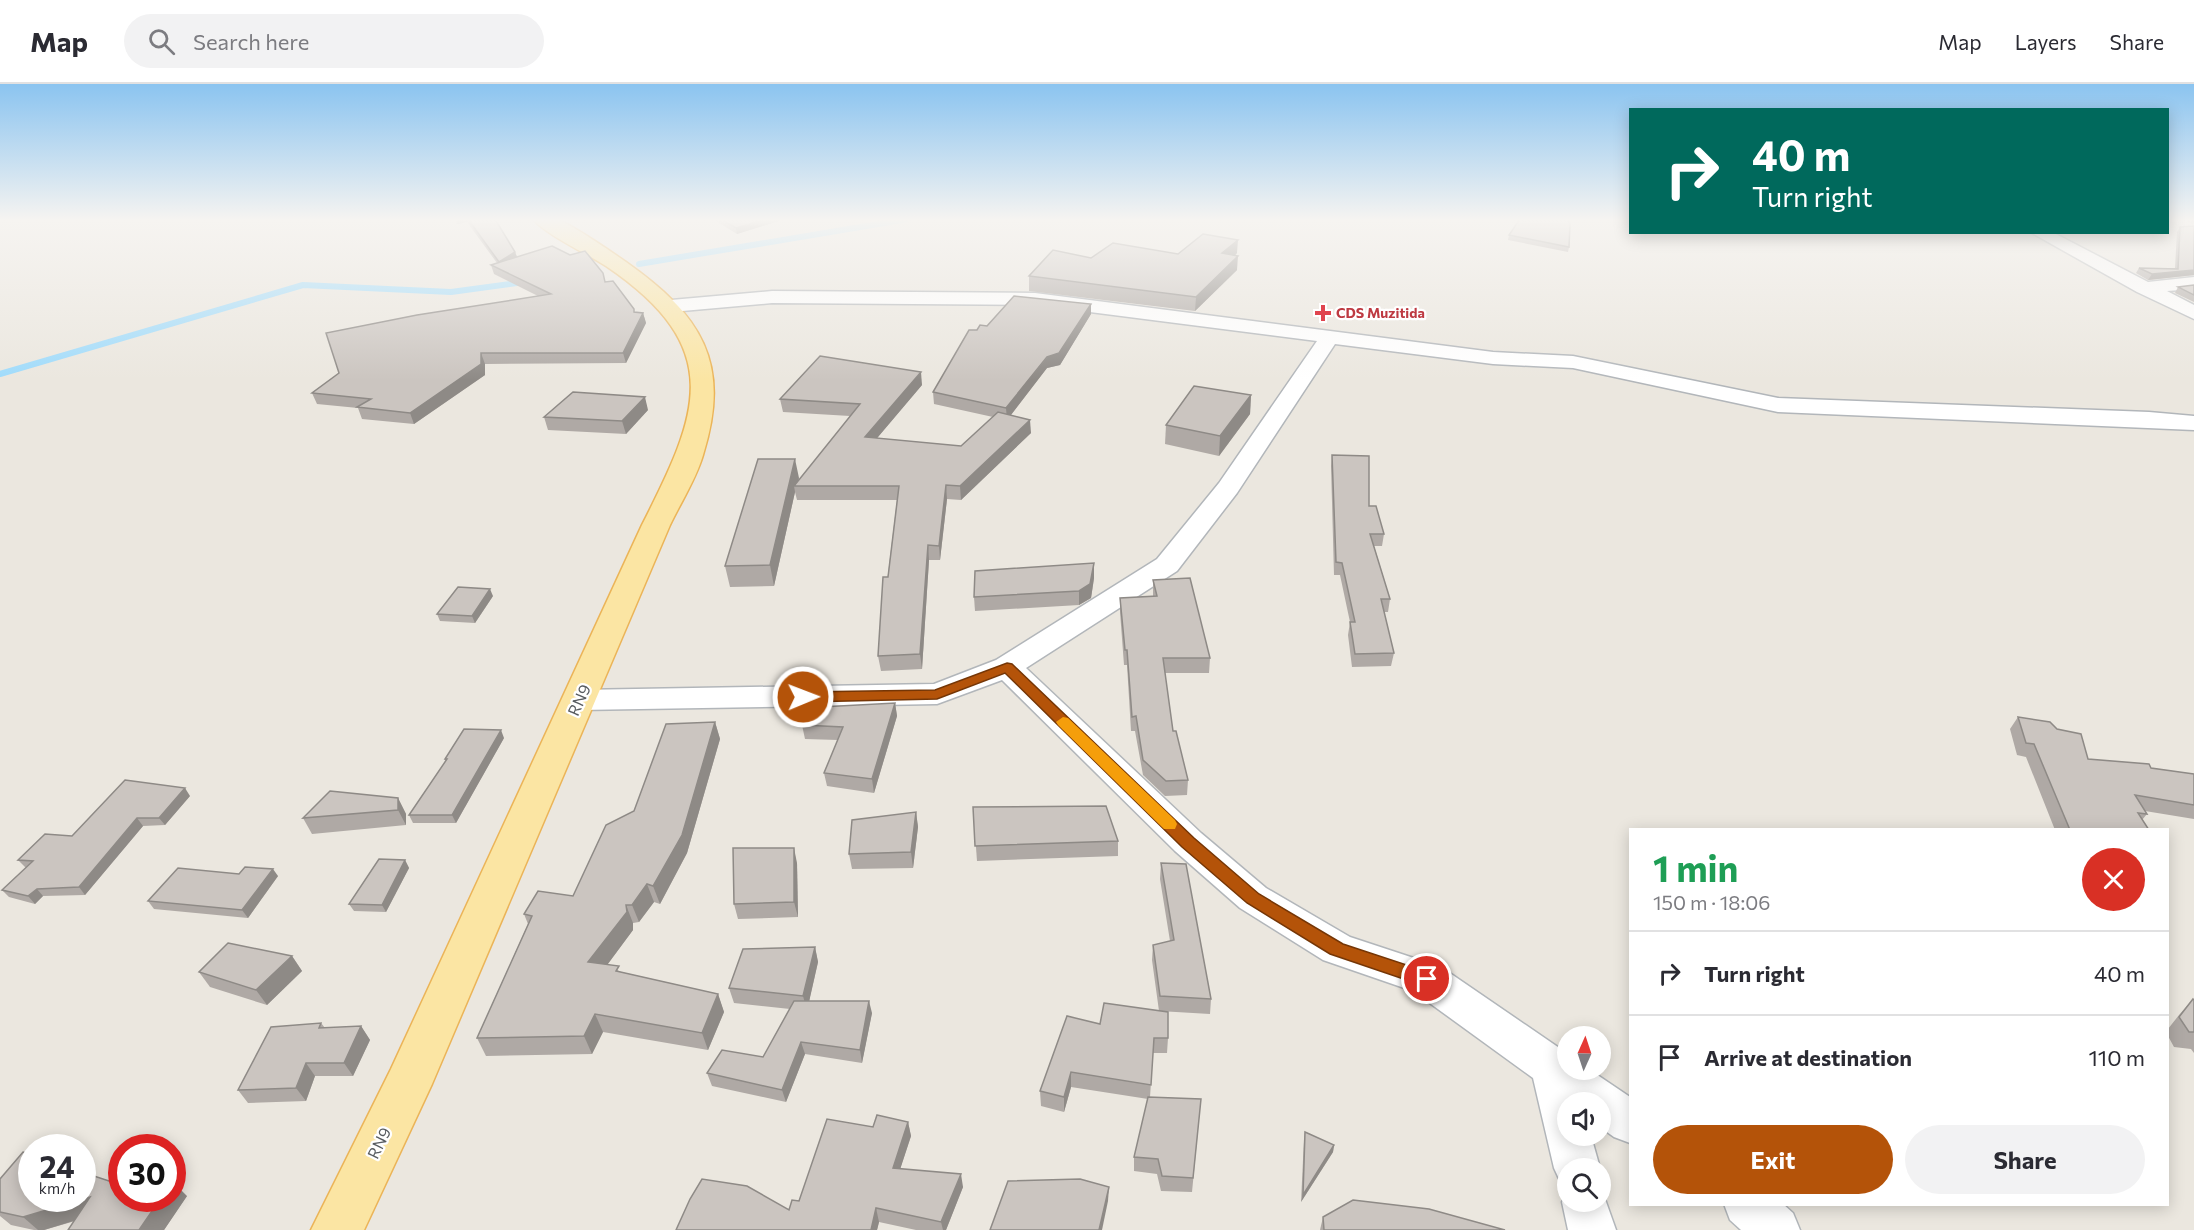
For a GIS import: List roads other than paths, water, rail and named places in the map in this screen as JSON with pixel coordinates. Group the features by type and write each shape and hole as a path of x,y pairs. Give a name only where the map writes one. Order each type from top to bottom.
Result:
{"main road":[{"name":"RN9","path":"337,1230 408,1084 656,525 690,455 701,412 704,381 699,351 670,306 630,272"}],"street":[{"path":"2115,272 2194,313"},
{"path":"2144,288 2194,283"},
{"path":"670,306 772,297 1035,298 1493,358 1573,362 1778,405 2150,419 2194,423"},
{"path":"579,700 937,694 1007,667 1167,565 1228,488 1329,338"},
{"path":"1007,667 1188,842 1253,898 1336,949 1427,979 1629,1121"},
{"path":"1552,1067 1558,1092"},
{"path":"1749,1206 1776,1230"},
{"path":"1588,1212 1592,1230"}],"waterway":[{"path":"0,374 303,285 451,292 524,282"}],"place":[{"name":"CDS Muzitida","path":"1323,313"}]}
